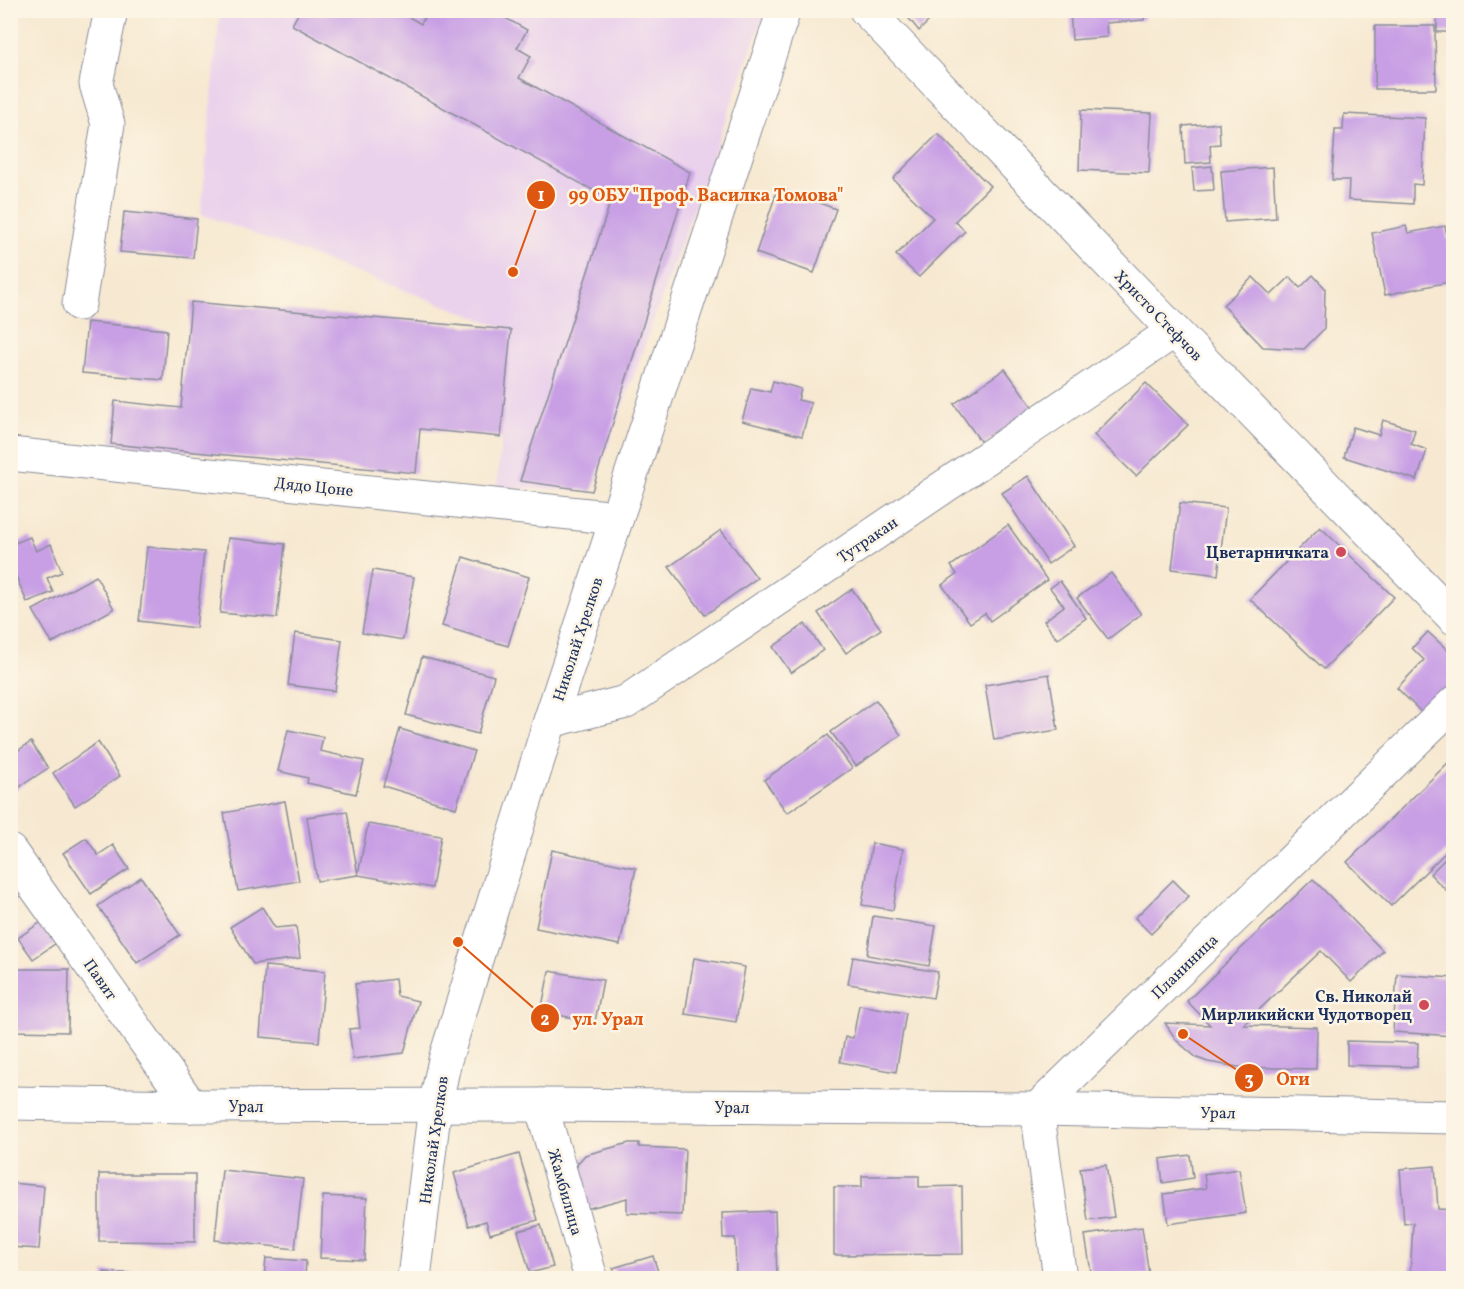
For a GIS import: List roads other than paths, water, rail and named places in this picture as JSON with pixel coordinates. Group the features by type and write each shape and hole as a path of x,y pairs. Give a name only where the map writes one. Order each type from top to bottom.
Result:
{"street":[{"path":"79,304 108,124 96,84 111,10"},
{"name":"Николай Хрелков","path":"414,1278 435,1106 445,1060 550,721 784,10"},
{"name":"Христо Стефчов","path":"866,10 1454,618"},
{"name":"Тутракан","path":"550,721 626,702 1174,331"},
{"name":"Дядо Цоне","path":"10,454 617,518"},
{"name":"Планиница","path":"1037,1108 1454,703"},
{"name":"Павит","path":"10,851 191,1106"},
{"name":"Урал","path":"10,1103 191,1106 541,1105 1037,1108 1454,1117"},
{"name":"Жамбилица","path":"541,1105 591,1278"},
{"path":"1037,1108 1060,1278"}],"place":[{"name":"99 ОБУ \"Проф. Василка Томова\"","path":"513,272"},
{"name":"Цветарничката","path":"1341,552"},
{"name":"ул. Урал","path":"458,942"},
{"name":"Св. Николай Мирликийски Чудотворец","path":"1424,1005"},
{"name":"Оги","path":"1183,1034"}]}
